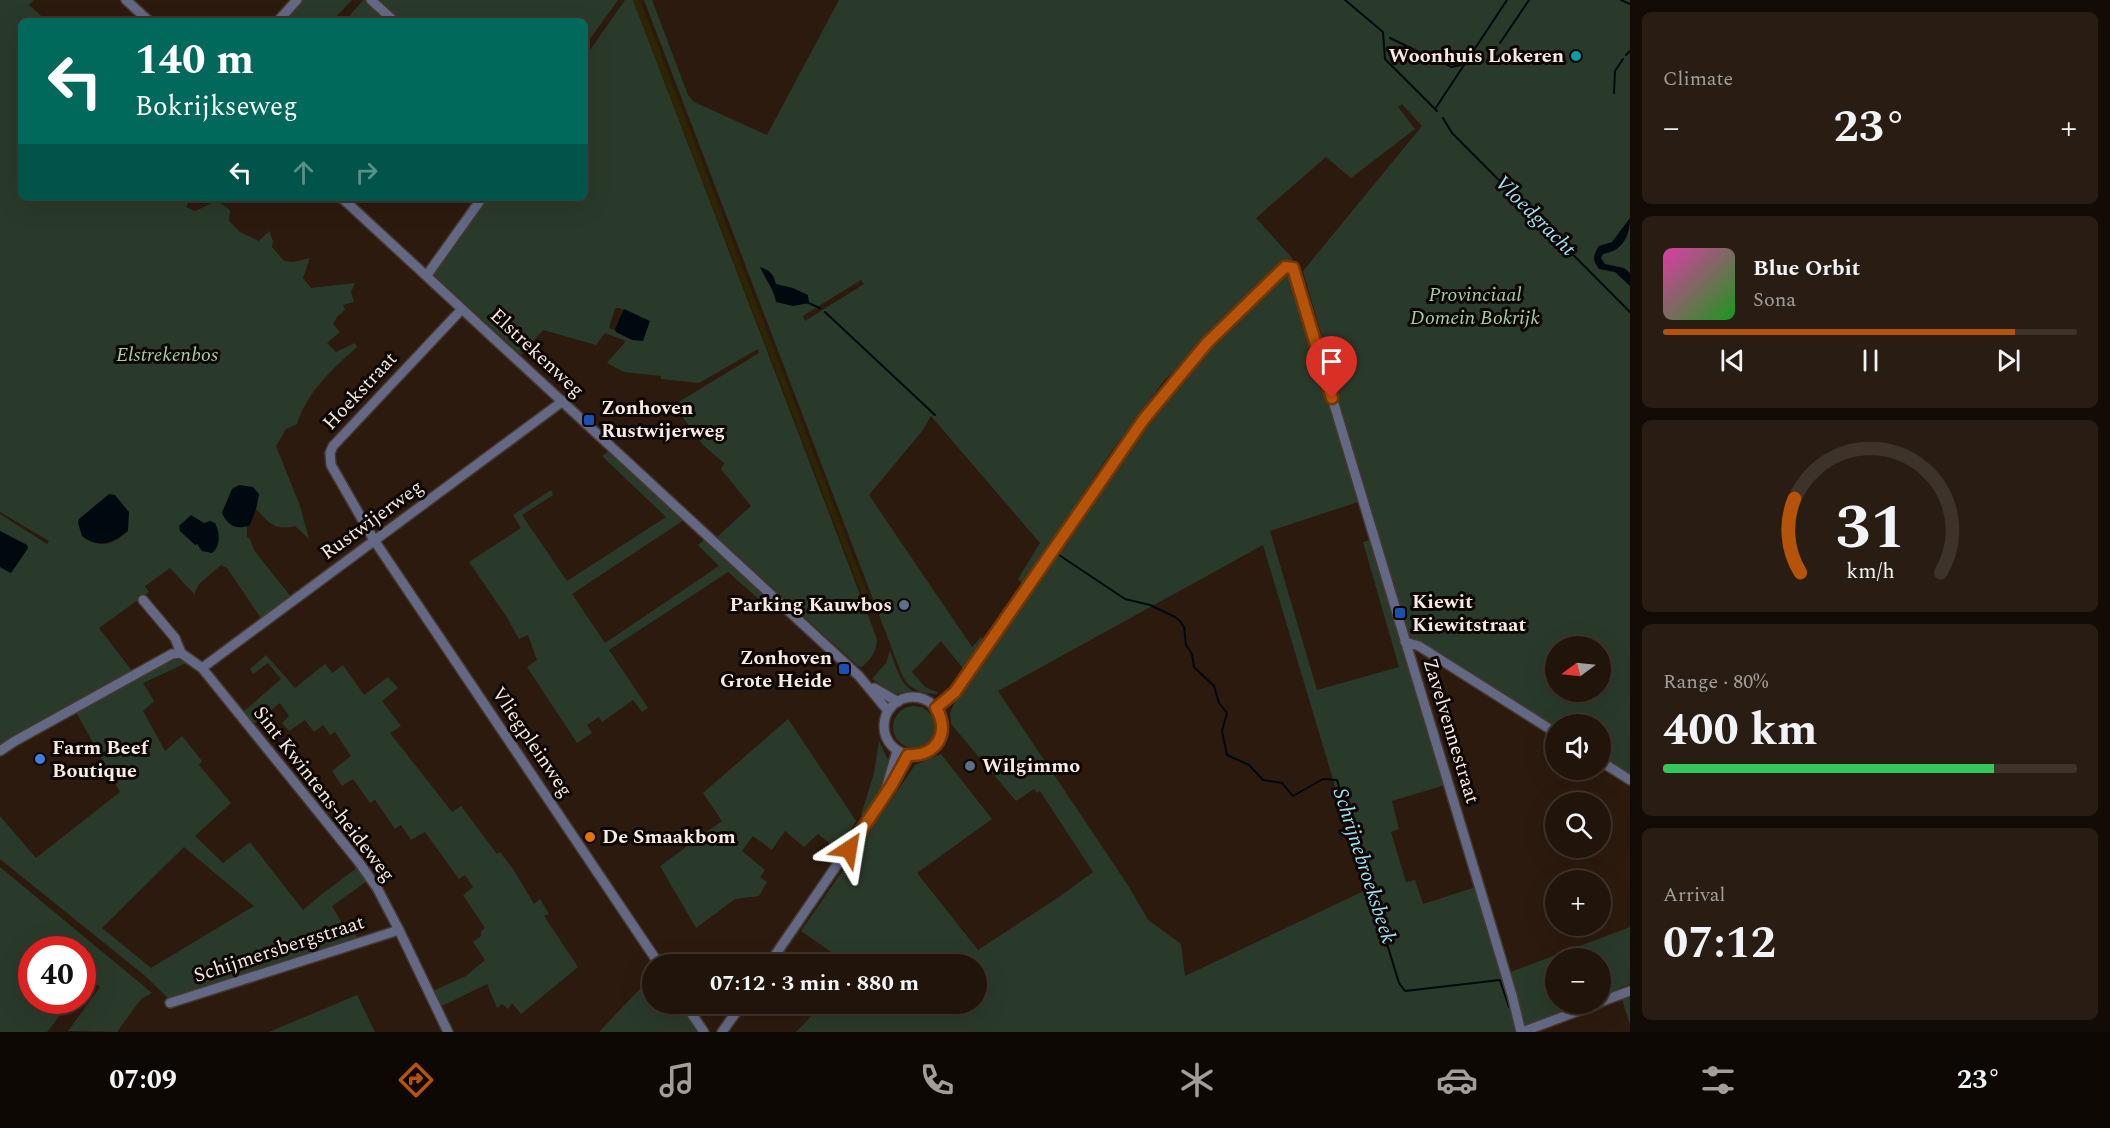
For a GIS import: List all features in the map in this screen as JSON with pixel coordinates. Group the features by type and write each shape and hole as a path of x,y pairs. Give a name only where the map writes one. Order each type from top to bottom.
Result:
{"street":[{"path":"126,0 146,18"},
{"path":"281,18 297,0"},
{"path":"371,0 391,18"},
{"name":"Elstrekenweg","path":"345,201 866,682 888,711"},
{"path":"427,275 480,201"},
{"name":"Zavelvennestraat","path":"936,708 955,692 1144,419 1207,343 1285,267 1293,268 1522,1032"},
{"name":"Hoekstraat","path":"374,540 331,465 330,453 333,446 462,309"},
{"name":"Rustwijerweg","path":"202,668 563,401"},
{"name":"Vliegpleinweg","path":"374,540 652,954"},
{"name":"Sint Kwintens-heideweg","path":"143,600 175,638 181,653 202,668 358,861 399,930 448,1032"},
{"path":"1405,642 1419,646 1545,726"},
{"path":"0,752 15,741 172,654 181,653"},
{"name":"Elstrekenweg","path":"866,682 897,702"},
{"path":"918,698 936,708 942,723 940,738 936,745 923,754 908,755 897,751 886,737 885,719 888,711 897,702 918,698"},
{"path":"885,795 897,751"},
{"path":"776,954 891,786 908,755"},
{"path":"1611,768 1630,780"},
{"name":"Schijmersbergstraat","path":"170,1003 399,930"},
{"path":"1611,998 1630,991"},
{"path":"692,1014 704,1032"},
{"path":"722,1032 735,1014"},
{"path":"1522,1032 1570,1014"}],"green space":[{"name":"Elstrekenbos","path":"0,0 34,0 29,5 44,18 18,18 18,201 150,201 152,203 189,201 186,207 195,211 217,201 230,210 229,221 240,232 259,241 269,231 273,241 272,247 284,261 293,262 310,258 303,278 311,288 355,283 351,292 354,302 343,305 345,310 333,324 340,332 327,343 336,352 355,343 357,347 322,381 307,401 297,424 286,429 276,446 300,506 309,539 295,526 277,527 265,518 256,509 259,494 234,487 222,512 232,525 247,526 247,537 254,550 291,597 261,618 227,568 221,565 199,584 194,594 170,568 145,586 149,592 99,628 133,672 0,746 0,567 11,573 28,548 27,545 0,531 0,514 47,544 49,541 0,512","holes":["115,495 120,538 106,544 90,540 80,529 79,519"]},
{"path":"301,0 352,0 335,18 284,18"},
{"path":"365,0 385,18 348,18"},
{"path":"375,0 618,0 588,42 588,18 395,18"},
{"path":"625,0 633,0 877,639 873,654 862,667 858,666 717,537 751,506 721,469 724,463 703,445 674,405 759,353 758,349 699,383 624,372 607,363 626,341 605,333 596,345 543,330 521,355 433,274 485,201 588,201 588,49 590,50","holes":["615,308 647,321 637,340 609,328"]},
{"name":"Provinciaal Domein Bokrijk","path":"644,0 652,0 688,95 694,102 767,135 839,0 1630,0 1630,775 1611,763 1611,714 1545,714 1545,722 1407,636 1445,785 1392,801 1399,829 1391,832 1406,882 1415,880 1423,904 1476,887 1518,1032 796,1032 813,1014 987,1014 987,954 834,954 801,931 915,765 941,754 992,819 917,873 978,950 1093,872 1040,791 1037,793 1034,789 1016,801 951,724 950,713 955,701 1123,460 1197,359 1283,275 1287,274 1294,280 1358,502 1270,531 1317,690 1399,667 1363,542 1379,537 1326,367 1330,365 1303,271 1422,126 1402,104 1398,107 1415,129 1351,178 1326,157 1256,218 1293,259 1278,268 1164,381 1109,455 1023,584 1018,579 1040,543 931,416 923,430 869,495 972,647 981,637 985,641 965,671 941,641 912,672 925,687 937,694 916,690 902,675","holes":["861,280 864,284 805,321 803,316","1263,545 1366,890 1185,976 1181,944 1148,920 1129,887 998,691"]},
{"path":"609,451 684,520 572,594 605,643 719,566 698,545 704,540 773,604 769,608 728,572 609,650 648,708 642,712 633,700 602,722 599,717 587,725 592,733 577,743 527,667 537,660 528,635 519,639 469,562 521,528 513,515 551,490 553,495 522,515 567,581 666,517 602,456"},
{"path":"890,651 901,678 912,691 895,694 872,679 886,663"},
{"path":"266,655 295,688 325,664 332,673 343,665 364,695 388,677 398,688 382,701 401,726 390,733 452,812 461,806 497,854 500,852 534,904 540,899 549,914 544,916 578,967 521,1014 512,1003 508,1009 502,1004 497,1008 487,984 440,1007 433,991 466,976 485,960 473,942 481,936 481,931 485,928 463,895 473,887 465,875 459,879 425,832 411,840 401,825 395,829 375,800 370,803 353,779 342,786 332,771 351,756 335,732 330,735 323,725 314,732 305,720 289,731 282,723 289,716 280,703 252,725 242,713 281,679 268,663 253,674 250,669"},
{"path":"179,657 193,665 184,664 143,683 154,701 143,711 165,751 182,736 202,761 199,765 231,803 195,836 223,863 250,842 303,910 358,867 367,881 332,906 349,936 355,934 358,939 169,999 144,975 0,859 0,816 36,858 120,792 76,712 128,682","holes":["184,847 254,906 151,968 102,928"]},
{"path":"914,706 922,707 929,712 934,719 934,735 929,742 922,747 914,748 906,747 899,742 894,735 893,727 894,719 899,712 906,707"},
{"path":"788,719 856,821 838,850 818,834 804,847 785,831 772,850 753,836 742,851 765,870 760,877 767,882 759,896 735,899 696,928 660,866 722,821 703,793"},
{"path":"879,741 887,758 892,761 880,795 866,818 861,815 874,773"},
{"path":"0,867 83,936 18,936 18,1014 61,1014 47,1032 0,1032"},
{"path":"1630,927 1630,984 1619,988 1622,999 1611,1003 1611,948 1574,948"},
{"path":"96,947 152,993 141,999 117,1032 68,1031 80,1014 96,1014 96,992 100,987 96,984"},
{"path":"1545,959 1545,1014 1578,1014 1525,1032 1508,973"},
{"path":"642,987 642,1014 688,1014 700,1032 599,1032"},
{"path":"357,995 375,1032 269,1032"},
{"path":"1630,996 1630,1025 1622,999"}],"sand":[{"path":"633,0 640,0 869,598 864,600"}],"shaded area":[{"path":"1630,218 1624,242 1615,250 1603,254 1601,258 1605,264 1624,268 1630,273 1630,286 1615,272 1599,269 1594,257 1599,246 1612,242"},
{"path":"760,267 771,273 776,284 808,295 809,303 793,306 776,302"},
{"path":"624,309 650,321 643,341 632,340 616,332 615,329"},
{"path":"239,485 253,487 259,494 250,525 245,527 233,526 222,513 232,489"},
{"path":"109,494 115,495 129,512 128,531 117,539 105,543 88,540 82,536 79,519"},
{"path":"191,515 204,523 210,521 215,523 219,539 212,553 202,551 197,544 195,545 180,531 179,526"},
{"path":"0,531 27,545 28,548 11,573 0,567"}],"waterway":[{"name":"Vloedgracht","path":"1345,0 1383,32 1385,59 1437,111"},
{"path":"1435,109 1507,0"},
{"path":"1500,43 1529,0"},
{"path":"1621,0 1630,4"},
{"path":"1390,38 1425,55"},
{"path":"1626,55 1630,51"},
{"path":"1433,57 1451,67 1461,65"},
{"path":"1614,93 1615,71 1623,59"},
{"name":"Vloedgracht","path":"1443,118 1452,133 1630,312"},
{"path":"806,302 820,308"},
{"path":"825,312 935,415"},
{"name":"Schrijnebroeksbeek","path":"1059,555 1125,599 1150,605 1180,621 1184,627 1186,645 1192,654 1194,667 1214,686 1219,703 1227,713 1222,731 1227,755 1249,765 1263,780 1282,783 1293,796 1323,779 1337,780 1399,983 1405,991 1500,980 1509,1007"}],"place":[{"name":"Woonhuis Lokeren","path":"1576,56"},
{"name":"Zonhoven Rustwijerweg","path":"589,420"},
{"name":"Parking Kauwbos","path":"904,605"},
{"name":"Kiewit Kiewitstraat","path":"1400,613"},
{"name":"Zonhoven Grote Heide","path":"844,669"},
{"name":"Farm Beef Boutique","path":"40,759"},
{"name":"Wilgimmo","path":"970,766"},
{"name":"De Smaakbom","path":"590,837"}],"route":[{"path":"849,849 891,786 908,755 923,754 936,745 942,731 940,715 936,708 955,692 1144,419 1207,343 1285,267 1293,268 1332,398"}]}
